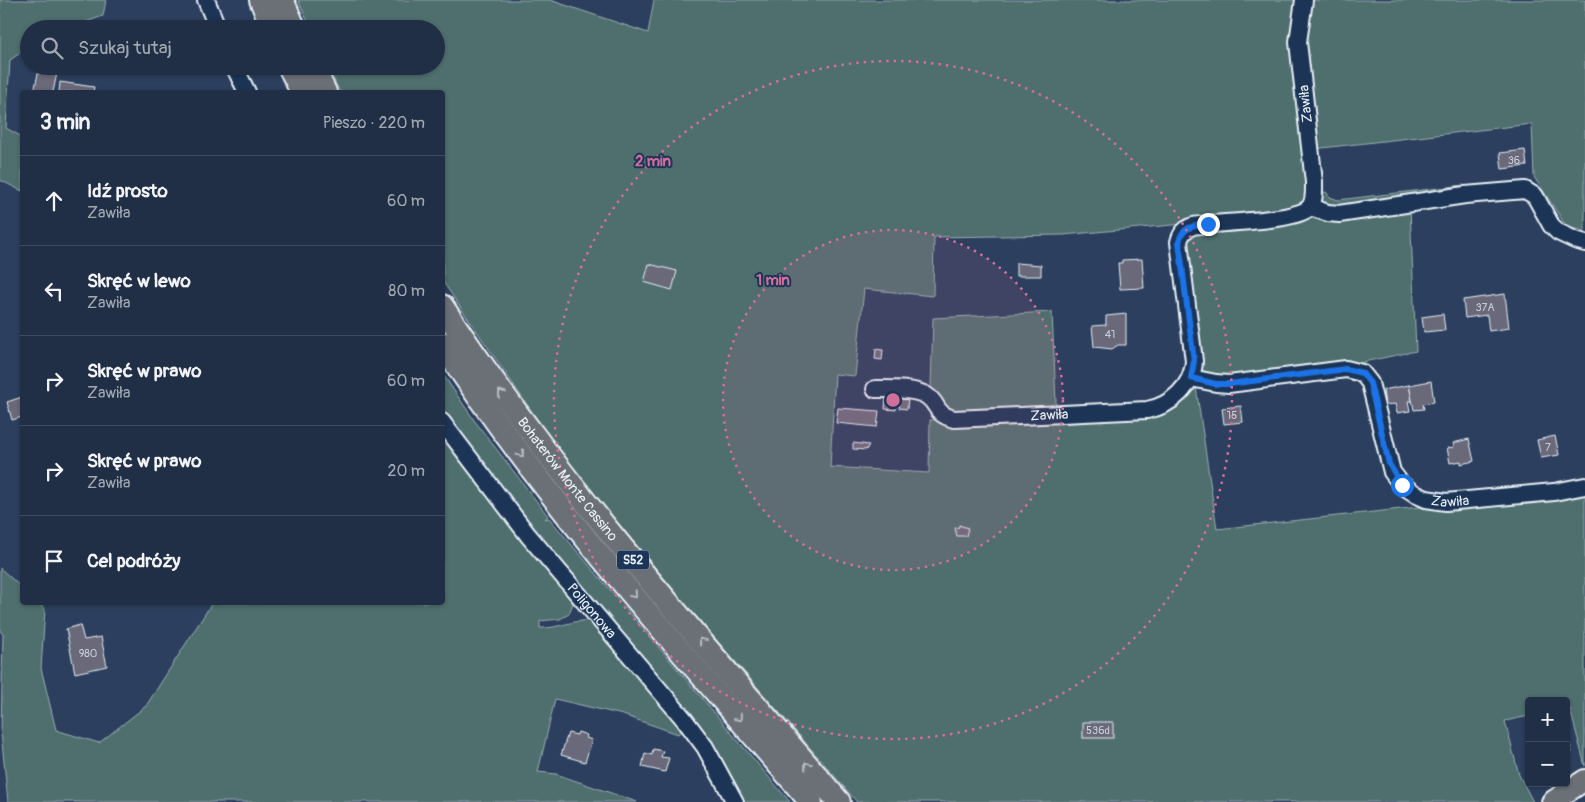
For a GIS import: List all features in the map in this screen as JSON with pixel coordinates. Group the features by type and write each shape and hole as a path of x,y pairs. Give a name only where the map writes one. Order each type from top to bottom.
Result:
{"highway":[{"path":"261,0 269,20"},
{"path":"282,0 291,20"},
{"path":"294,75 301,90"},
{"path":"316,75 324,90"},
{"name":"Bohaterów Monte Cassino","path":"445,310 490,378 597,519 839,802"},
{"name":"Bohaterów Monte Cassino","path":"445,348 474,391 579,531 811,802"}],"main road":[{"path":"1552,802 1585,780"}],"street":[{"path":"206,0 214,20"},
{"name":"Zawiła","path":"1304,0 1298,42 1314,182 1310,207"},
{"path":"239,75 247,90"},
{"path":"1191,378 1194,361 1179,242 1180,236 1184,231 1194,226 1278,217 1298,213 1310,207 1328,214 1339,214 1465,195 1525,190 1535,196 1551,225 1558,232 1585,243"},
{"name":"Zawiła","path":"875,389 913,392 925,395 932,401 939,413 954,419 1156,409 1170,400 1191,378 1216,384 1229,384 1346,369 1362,373 1370,383 1392,472 1407,490 1426,499 1446,502 1554,492 1585,486"},
{"name":"Poligonowa","path":"445,426 528,535 684,719 705,747 735,802"}],"green space":[{"path":"0,0 106,0 103,16 92,20 20,20 20,53 10,60 6,128 20,136 20,190 0,180"},
{"path":"298,0 550,0 648,33 654,0 1300,0 1307,201 1287,212 1173,225 1063,235 934,237 933,296 864,289 855,376 835,374 830,467 929,473 930,420 1098,416 1196,387 1217,529 1585,489 1585,766 1570,709 1570,697 1525,697 1525,717 1505,721 1519,775 1533,802 857,802 694,614 592,492 546,432 445,285 445,90 339,90 332,75 445,75 445,20 307,20"},
{"path":"1307,0 1585,0 1585,231 1567,227 1534,177 1532,124 1313,149 1301,43"},
{"path":"1464,185 1465,190 1339,211 1319,201 1319,193 1326,192 1330,197 1338,200"},
{"path":"1410,207 1416,351 1363,362 1360,367 1229,380 1203,375 1200,370 1186,241 1189,235 1309,214"},
{"path":"1052,312 1055,411 954,415 941,409 931,387 933,318"},
{"path":"445,377 474,420 548,516 545,519 549,518 790,802 741,802 612,627 474,456 445,415"},
{"path":"445,435 574,600 569,614 560,619 540,621 540,628 578,621 591,621 684,729 678,734 623,715 555,699 538,772 556,774 637,802 8,802 1,732 3,634 0,631 0,568 20,586 20,605 40,605 45,609 41,668 56,730 99,743 146,706 211,605 445,605"}],"building":[{"path":"38,75 57,75 53,90 34,90"},
{"path":"60,82 94,87 93,90 59,90"},
{"path":"1525,150 1527,166 1502,169 1500,153"},
{"path":"1142,259 1144,288 1120,289 1118,263 1122,263 1122,260"},
{"path":"1016,263 1041,265 1041,276 1016,276"},
{"path":"649,264 677,271 672,290 644,282"},
{"path":"1505,294 1509,328 1489,331 1487,315 1465,318 1463,300"},
{"path":"1126,314 1126,345 1118,345 1112,349 1094,347 1092,326 1106,325 1106,316"},
{"path":"1443,314 1445,330 1424,332 1422,317"},
{"path":"876,349 883,350 882,360 875,359"},
{"path":"1431,381 1434,402 1423,404 1424,409 1414,410 1409,385"},
{"path":"1409,385 1412,401 1408,401 1410,411 1397,413 1395,404 1385,405 1383,390"},
{"path":"886,395 897,396 896,410 885,409"},
{"path":"20,398 20,418 12,420 7,402"},
{"path":"900,398 908,398 907,409 899,408"},
{"path":"1241,406 1243,422 1224,424 1222,408"},
{"path":"838,408 879,411 877,427 836,423"},
{"path":"1555,436 1559,455 1541,458 1537,440"},
{"path":"1469,439 1474,461 1461,464 1461,461 1450,463 1447,448 1454,447 1453,443"},
{"path":"853,443 869,445 866,450 853,449"},
{"path":"959,525 968,528 966,536 957,536 955,528 959,527"},
{"path":"80,625 84,640 101,637 107,666 75,673 66,629"},
{"path":"1083,722 1113,722 1113,738 1083,738"},
{"path":"578,732 587,735 586,738 592,740 585,762 561,755 568,733 577,735"},
{"path":"653,749 663,751 661,757 669,758 665,772 642,767 645,753 652,755"}],"route":[{"path":"1208,224 1194,226 1184,231 1180,236 1179,242 1194,361 1191,378 1216,384 1229,384 1346,369 1362,373 1370,383 1389,464 1396,479 1402,485"}]}
